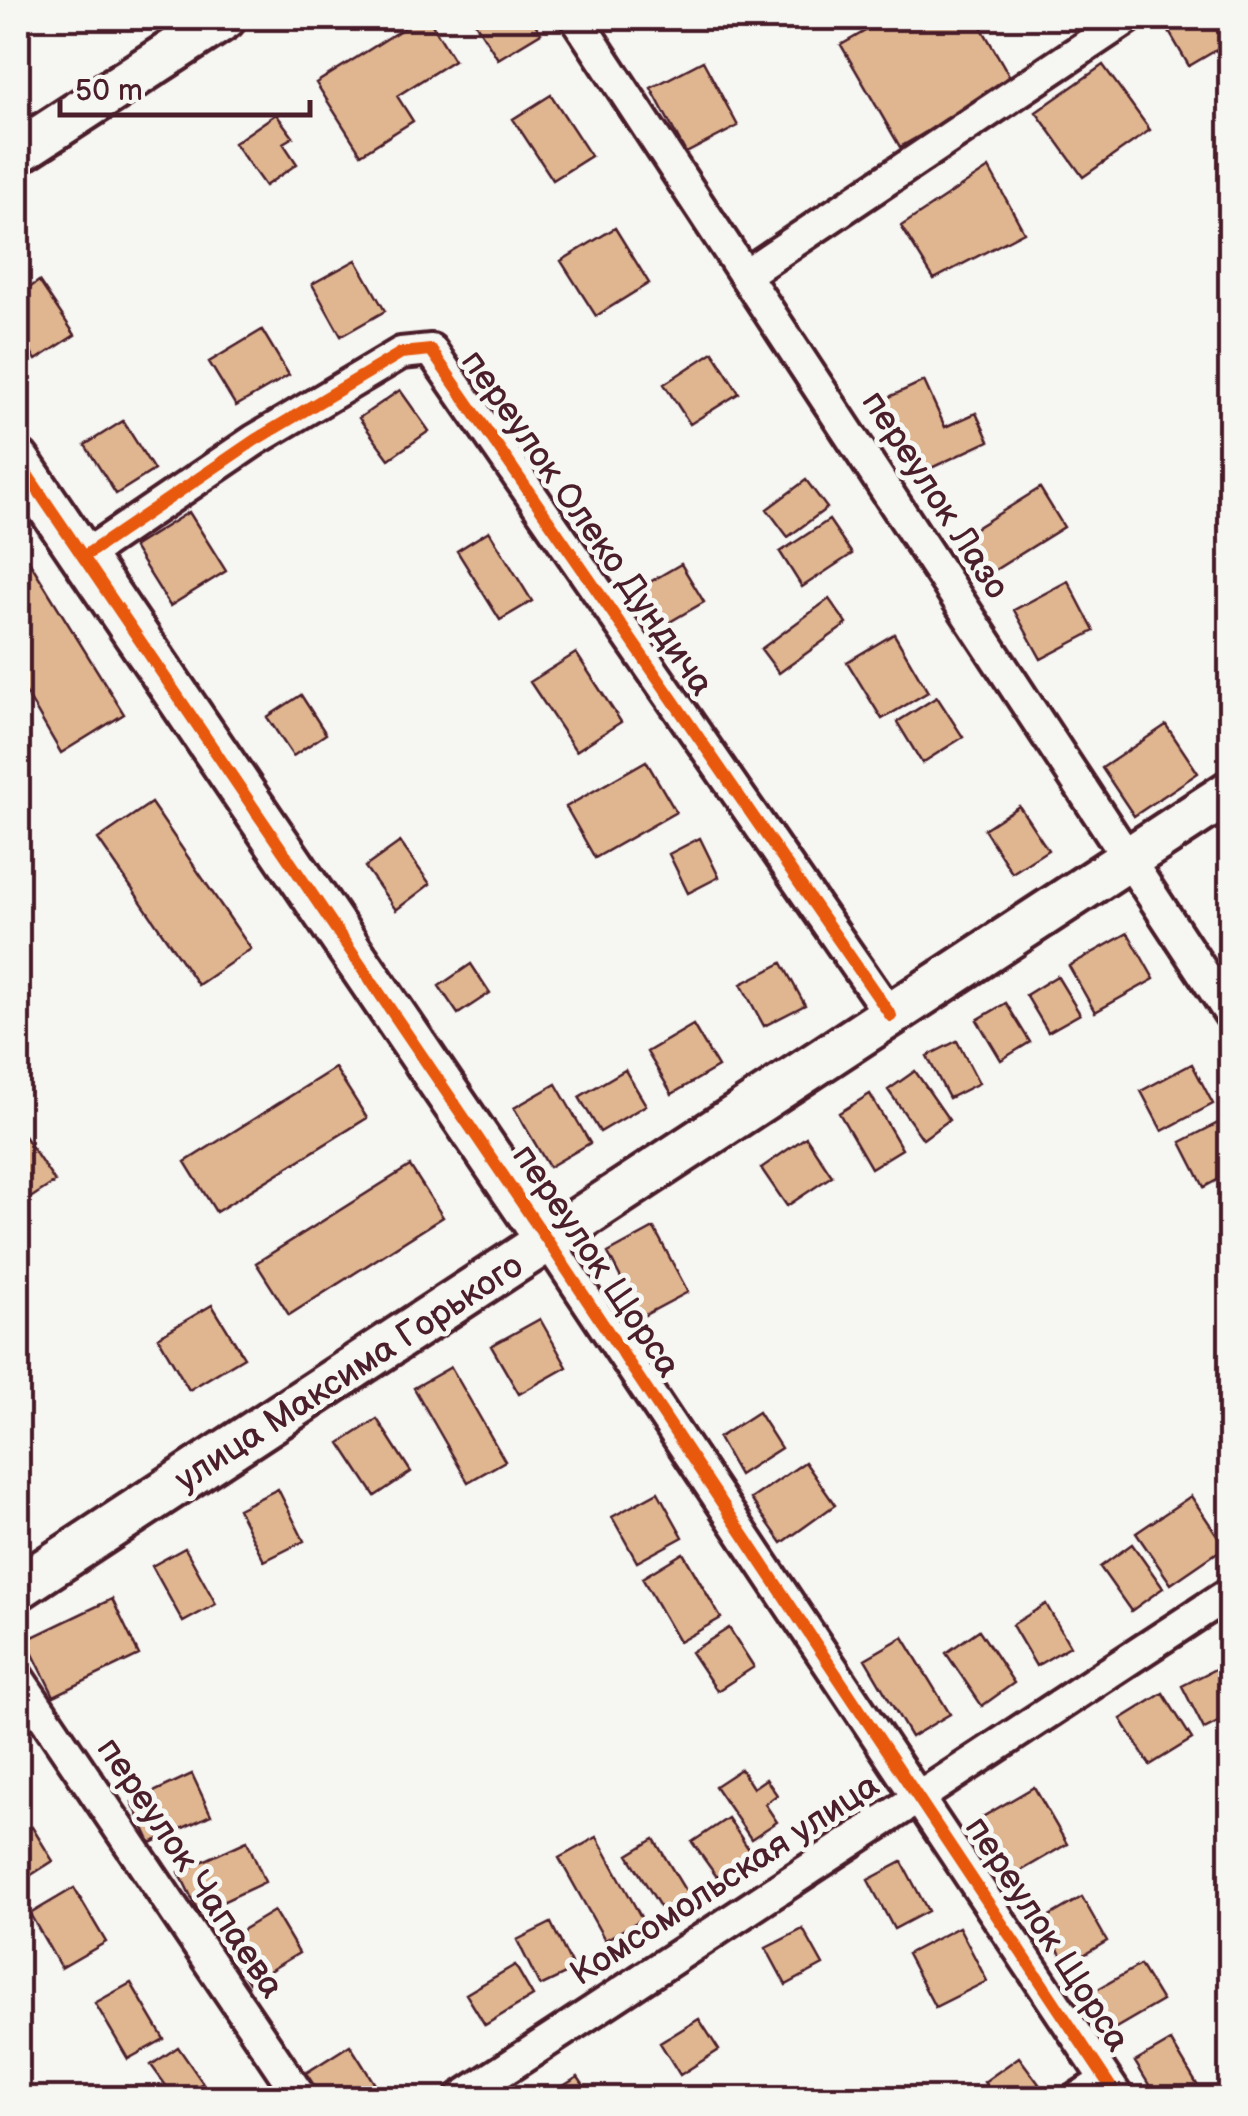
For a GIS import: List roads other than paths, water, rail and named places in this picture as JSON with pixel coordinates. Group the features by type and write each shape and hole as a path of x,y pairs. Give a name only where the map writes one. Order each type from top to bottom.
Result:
{"main road":[{"path":"18,152 224,18"},
{"name":"переулок Щорса","path":"18,461 549,1243"},
{"name":"улица Максима Горького","path":"18,1588 549,1243 1230,792"}],"street":[{"name":"переулок Лазо","path":"576,18 1230,1014"},
{"path":"746,274 1128,18"},
{"name":"переулок Олеко Дундича","path":"82,556 254,440 401,352 431,350 891,1016"},
{"name":"переулок Щорса","path":"549,1243 1112,2089"},
{"name":"Комсомольская улица","path":"461,2098 1230,1593"},
{"name":"переулок Чапаева","path":"18,1678 300,2098"},
{"path":"1078,2098 1112,2089"}],"lane":[{"path":"18,1047 18,1078"}]}
